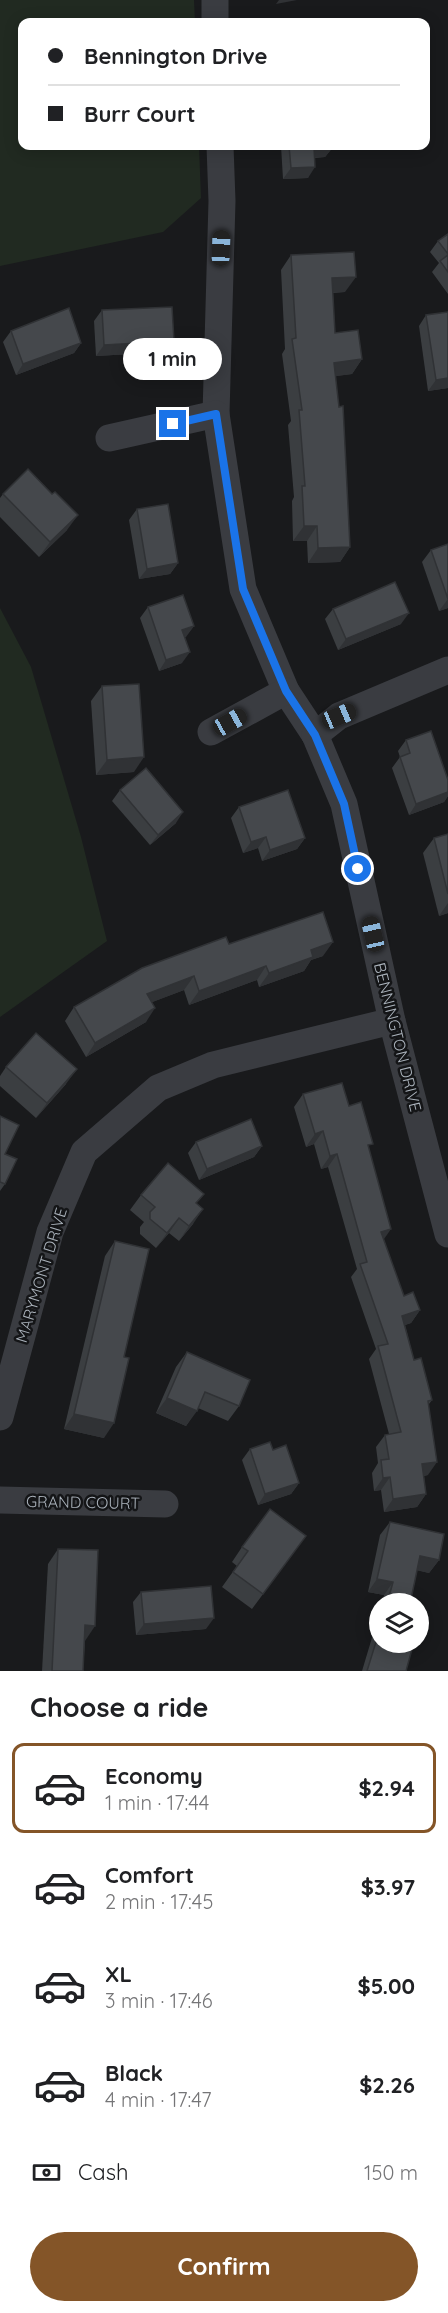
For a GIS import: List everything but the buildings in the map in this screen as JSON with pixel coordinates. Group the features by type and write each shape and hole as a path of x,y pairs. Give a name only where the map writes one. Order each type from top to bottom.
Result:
{"street":[{"path":"214,0 215,18"},
{"name":"BENNINGTON DRIVE","path":"220,150 222,201 216,414 243,589 286,691 315,735 344,804 392,1021 448,1234"},
{"path":"109,438 216,414"},
{"path":"315,735 339,716 448,670"},
{"path":"211,732 286,691"},
{"name":"MARYMONT DRIVE","path":"0,1417 50,1232 84,1152 158,1088 213,1065 392,1021"},
{"name":"GRAND COURT","path":"0,1500 165,1504"}],"shaded area":[{"path":"0,0 194,0 195,18 18,18 18,150 199,150 201,198 163,232 0,266"},
{"path":"0,608 31,667 81,837 107,941 0,1017"}],"route":[{"path":"173,424 216,414 243,589 286,691 315,735 344,804 358,869"}]}
